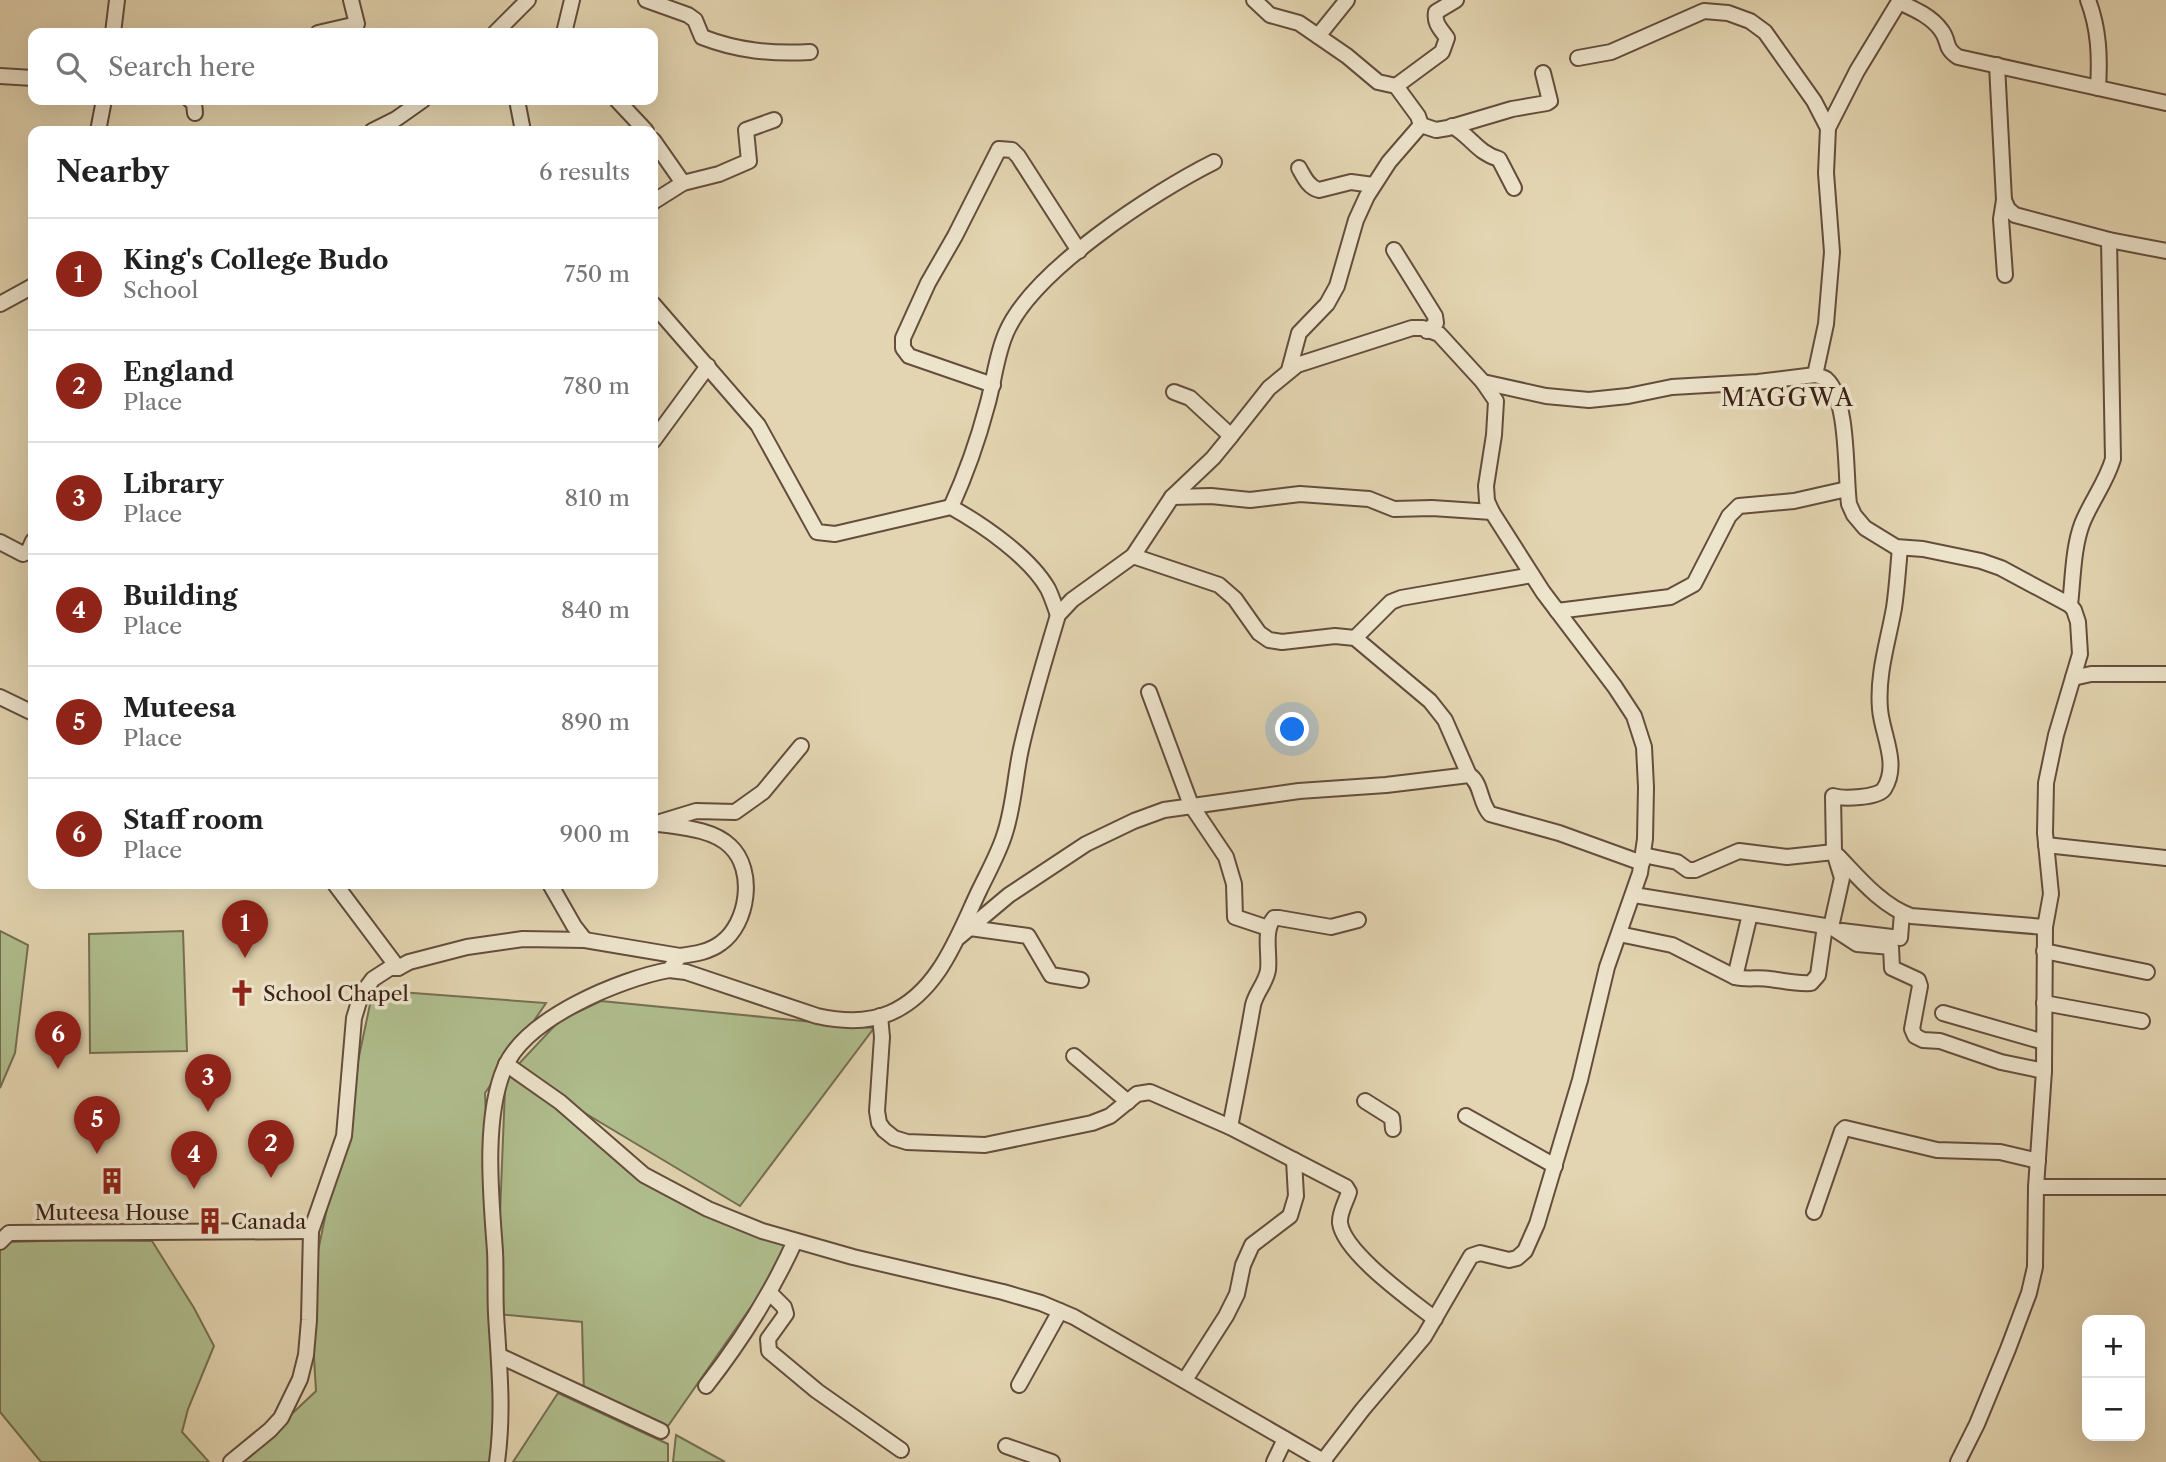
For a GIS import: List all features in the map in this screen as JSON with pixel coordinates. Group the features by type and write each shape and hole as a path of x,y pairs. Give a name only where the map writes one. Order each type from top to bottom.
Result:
{"street":[{"path":"114,28 117,0"},
{"path":"340,28 357,24 351,0"},
{"path":"500,28 528,0"},
{"path":"568,28 572,0"},
{"path":"646,0 688,15 695,20 702,37 723,45 752,52 810,52"},
{"path":"1254,0 1270,15 1299,23 1347,56 1378,82 1396,86 1418,116 1421,125"},
{"path":"1318,36 1347,0"},
{"path":"1396,86 1442,52 1447,36 1438,29 1436,12 1456,0"},
{"path":"2088,0 2095,17 2098,36 2098,88"},
{"path":"1815,375 1826,324 1832,252 1826,185 1828,128 1857,71 1899,1 1936,23 1945,35 1945,43 1950,52 1958,57 2166,103"},
{"path":"1578,58 1611,52 1703,11 1728,13 1750,21 1765,32 1814,100 1828,128"},
{"path":"1997,65 2005,275"},
{"path":"1421,125 1436,130 1511,109 1547,103 1550,100 1543,72"},
{"path":"0,76 28,78"},
{"path":"99,126 103,105"},
{"path":"382,126 416,105"},
{"path":"518,105 522,126"},
{"path":"622,105 641,126"},
{"path":"658,199 683,183 719,174 749,161 746,130 774,120"},
{"path":"1289,370 1298,333 1333,295 1356,220 1373,185 1421,125"},
{"path":"1452,126 1463,132 1477,148 1499,159 1514,188"},
{"path":"658,147 683,183"},
{"path":"993,385 909,356 903,348 903,338 928,283 999,149 1012,150 1018,156 1079,251"},
{"path":"951,507 980,433 1000,350 1011,323 1037,289 1079,251 1162,191 1214,162"},
{"path":"1300,168 1314,189 1351,182 1373,185"},
{"path":"2004,200 2015,215 2109,240 2166,251"},
{"path":"2070,605 2082,525 2107,478 2113,459 2109,240"},
{"path":"1394,250 1435,316 1436,323 1427,331"},
{"path":"0,304 28,289"},
{"path":"658,310 758,425 817,532 835,534 951,507 983,527 1030,567 1047,588 1058,615"},
{"path":"506,1065 560,1102 644,1175 708,1209 795,1241 1003,1292 1060,1311 1324,1461 1363,1409 1424,1337 1471,1256 1480,1253 1509,1260 1517,1258 1525,1251 1537,1224 1555,1166 1580,1080 1597,1003 1634,895 1643,859 1645,765 1640,731 1615,687 1557,611 1492,512 1485,494 1496,401 1483,382 1439,334 1423,328 1412,328 1312,359 1289,370 1269,388 1213,458 1172,497 1133,556 1072,600 1058,615 1021,750 1005,834 956,940 923,990 901,1007 880,1016 839,1021"},
{"path":"658,434 708,366"},
{"path":"1483,382 1546,396 1589,400 1702,383 1758,382 1815,375 1825,379 1831,387 1842,415 1847,489 1851,509 1858,521 1882,539 1900,548 1961,556 2001,568 2070,605 2074,610 2080,632 2080,654 2056,735 2046,783 2046,845 2051,894 2044,951 2044,1071 2036,1187 2035,1267 2029,1293 1982,1412 1958,1462"},
{"path":"1174,392 1190,398 1231,436"},
{"path":"1557,611 1670,597 1694,584 1729,516 1739,506 1794,501 1847,489"},
{"path":"1172,497 1211,496 1250,500 1300,494 1369,499 1394,509 1433,508 1492,512"},
{"path":"0,542 23,554 28,552"},
{"path":"1619,934 1672,945 1746,980 1765,978 1799,984 1811,983 1818,975 1842,878 1834,852 1832,796 1842,798 1878,795 1888,780 1890,758 1880,711 1881,665 1894,607 1900,548"},
{"path":"1133,556 1219,585 1235,600 1259,633 1269,640 1282,642 1335,636 1355,638 1430,701 1445,720 1469,775 1477,783 1483,806 1490,814 1643,859 1677,862 1688,870 1695,870 1739,851 1787,857 1834,852"},
{"path":"1355,638 1391,602 1401,598 1532,575"},
{"path":"2073,678 2091,674 2166,674"},
{"path":"1149,692 1191,805 1226,857 1234,884 1235,917 1268,928"},
{"path":"0,697 28,711"},
{"path":"658,822 696,811 735,812 763,792 801,746"},
{"path":"956,940 1009,895 1095,839 1164,810 1299,791 1386,785 1469,775"},
{"path":"231,1462 281,1418 300,1378 306,1355 309,1320 311,1231 344,1136 354,1018 361,995 373,979 390,968 398,968 410,962 467,947 523,939 585,940 680,956 712,949 736,929 745,896 743,867 732,847 723,839 711,834 658,824"},
{"path":"2046,845 2166,858"},
{"path":"1834,852 1865,885 1902,913 1924,918 2045,928"},
{"path":"339,889 398,968"},
{"path":"553,889 573,926 585,940"},
{"path":"1634,895 1900,938 1902,913"},
{"path":"1735,977 1750,914"},
{"path":"1230,1127 1254,1002 1268,970 1268,928 1274,918 1331,927 1358,920"},
{"path":"970,928 1028,936 1051,975 1081,979"},
{"path":"1831,928 1857,944 1891,947 1892,968 1918,980 1920,986 1912,1029 1915,1036 1923,1040 1940,1041 2001,1062 2044,1071"},
{"path":"2044,951 2147,972"},
{"path":"669,970 680,956"},
{"path":"497,1462 501,1413 490,1181 492,1133 498,1087 506,1065 537,1029 560,1012 648,974 669,970 687,972 882,1037"},
{"path":"2044,1003 2142,1021"},
{"path":"1943,1013 2044,1042"},
{"path":"880,1016 882,1037 877,1111 879,1123 894,1138 907,1142 985,1145 1006,1143 1092,1123 1110,1116 1137,1094 1150,1092 1230,1127 1346,1187 1349,1192 1340,1217 1342,1232 1372,1267 1435,1319"},
{"path":"1074,1056 1128,1101"},
{"path":"1365,1101 1392,1118 1393,1129"},
{"path":"1466,1115 1555,1166"},
{"path":"1814,1212 1845,1128 1937,1150 2000,1152 2038,1161"},
{"path":"1185,1380 1232,1305 1247,1252 1252,1245 1290,1216 1296,1196 1294,1160"},
{"path":"2036,1187 2166,1187"},
{"path":"0,1242 9,1233 311,1231"},
{"path":"706,1386 738,1345 770,1293 795,1241"},
{"path":"770,1293 784,1307 786,1314 768,1339 769,1351 799,1378 901,1450"},
{"path":"1019,1384 1060,1311"},
{"path":"500,1356 661,1430"},
{"path":"1275,1462 1285,1439"},
{"path":"1006,1446 1052,1462"}],"green space":[{"path":"0,931 28,945 15,1053 0,1088"},
{"path":"183,931 187,1051 90,1053 89,934"},
{"path":"373,990 546,1003 485,1093 499,1442 493,1462 241,1462 316,1391 310,1289"},
{"path":"601,1001 874,1028 740,1206 513,1070 559,1021"},
{"path":"506,1064 627,1170 792,1248 668,1426 584,1395 582,1322 496,1314"},
{"path":"152,1241 194,1308 214,1346 188,1409 182,1432 209,1462 41,1462 0,1412 0,1245 9,1242"},
{"path":"558,1393 668,1444 668,1462 513,1462"},
{"path":"676,1435 725,1462 673,1462"}],"place":[{"name":"King's College Budo","path":"245,958"},
{"name":"School Chapel","path":"242,993"},
{"name":"Staff room","path":"58,1069"},
{"name":"Library","path":"208,1112"},
{"name":"Muteesa","path":"97,1154"},
{"name":"England","path":"271,1178"},
{"name":"Muteesa House","path":"112,1181"},
{"name":"Building","path":"194,1189"},
{"name":"Canada","path":"210,1221"}],"district":[{"name":"MAGGWA","path":"1788,397"}]}
